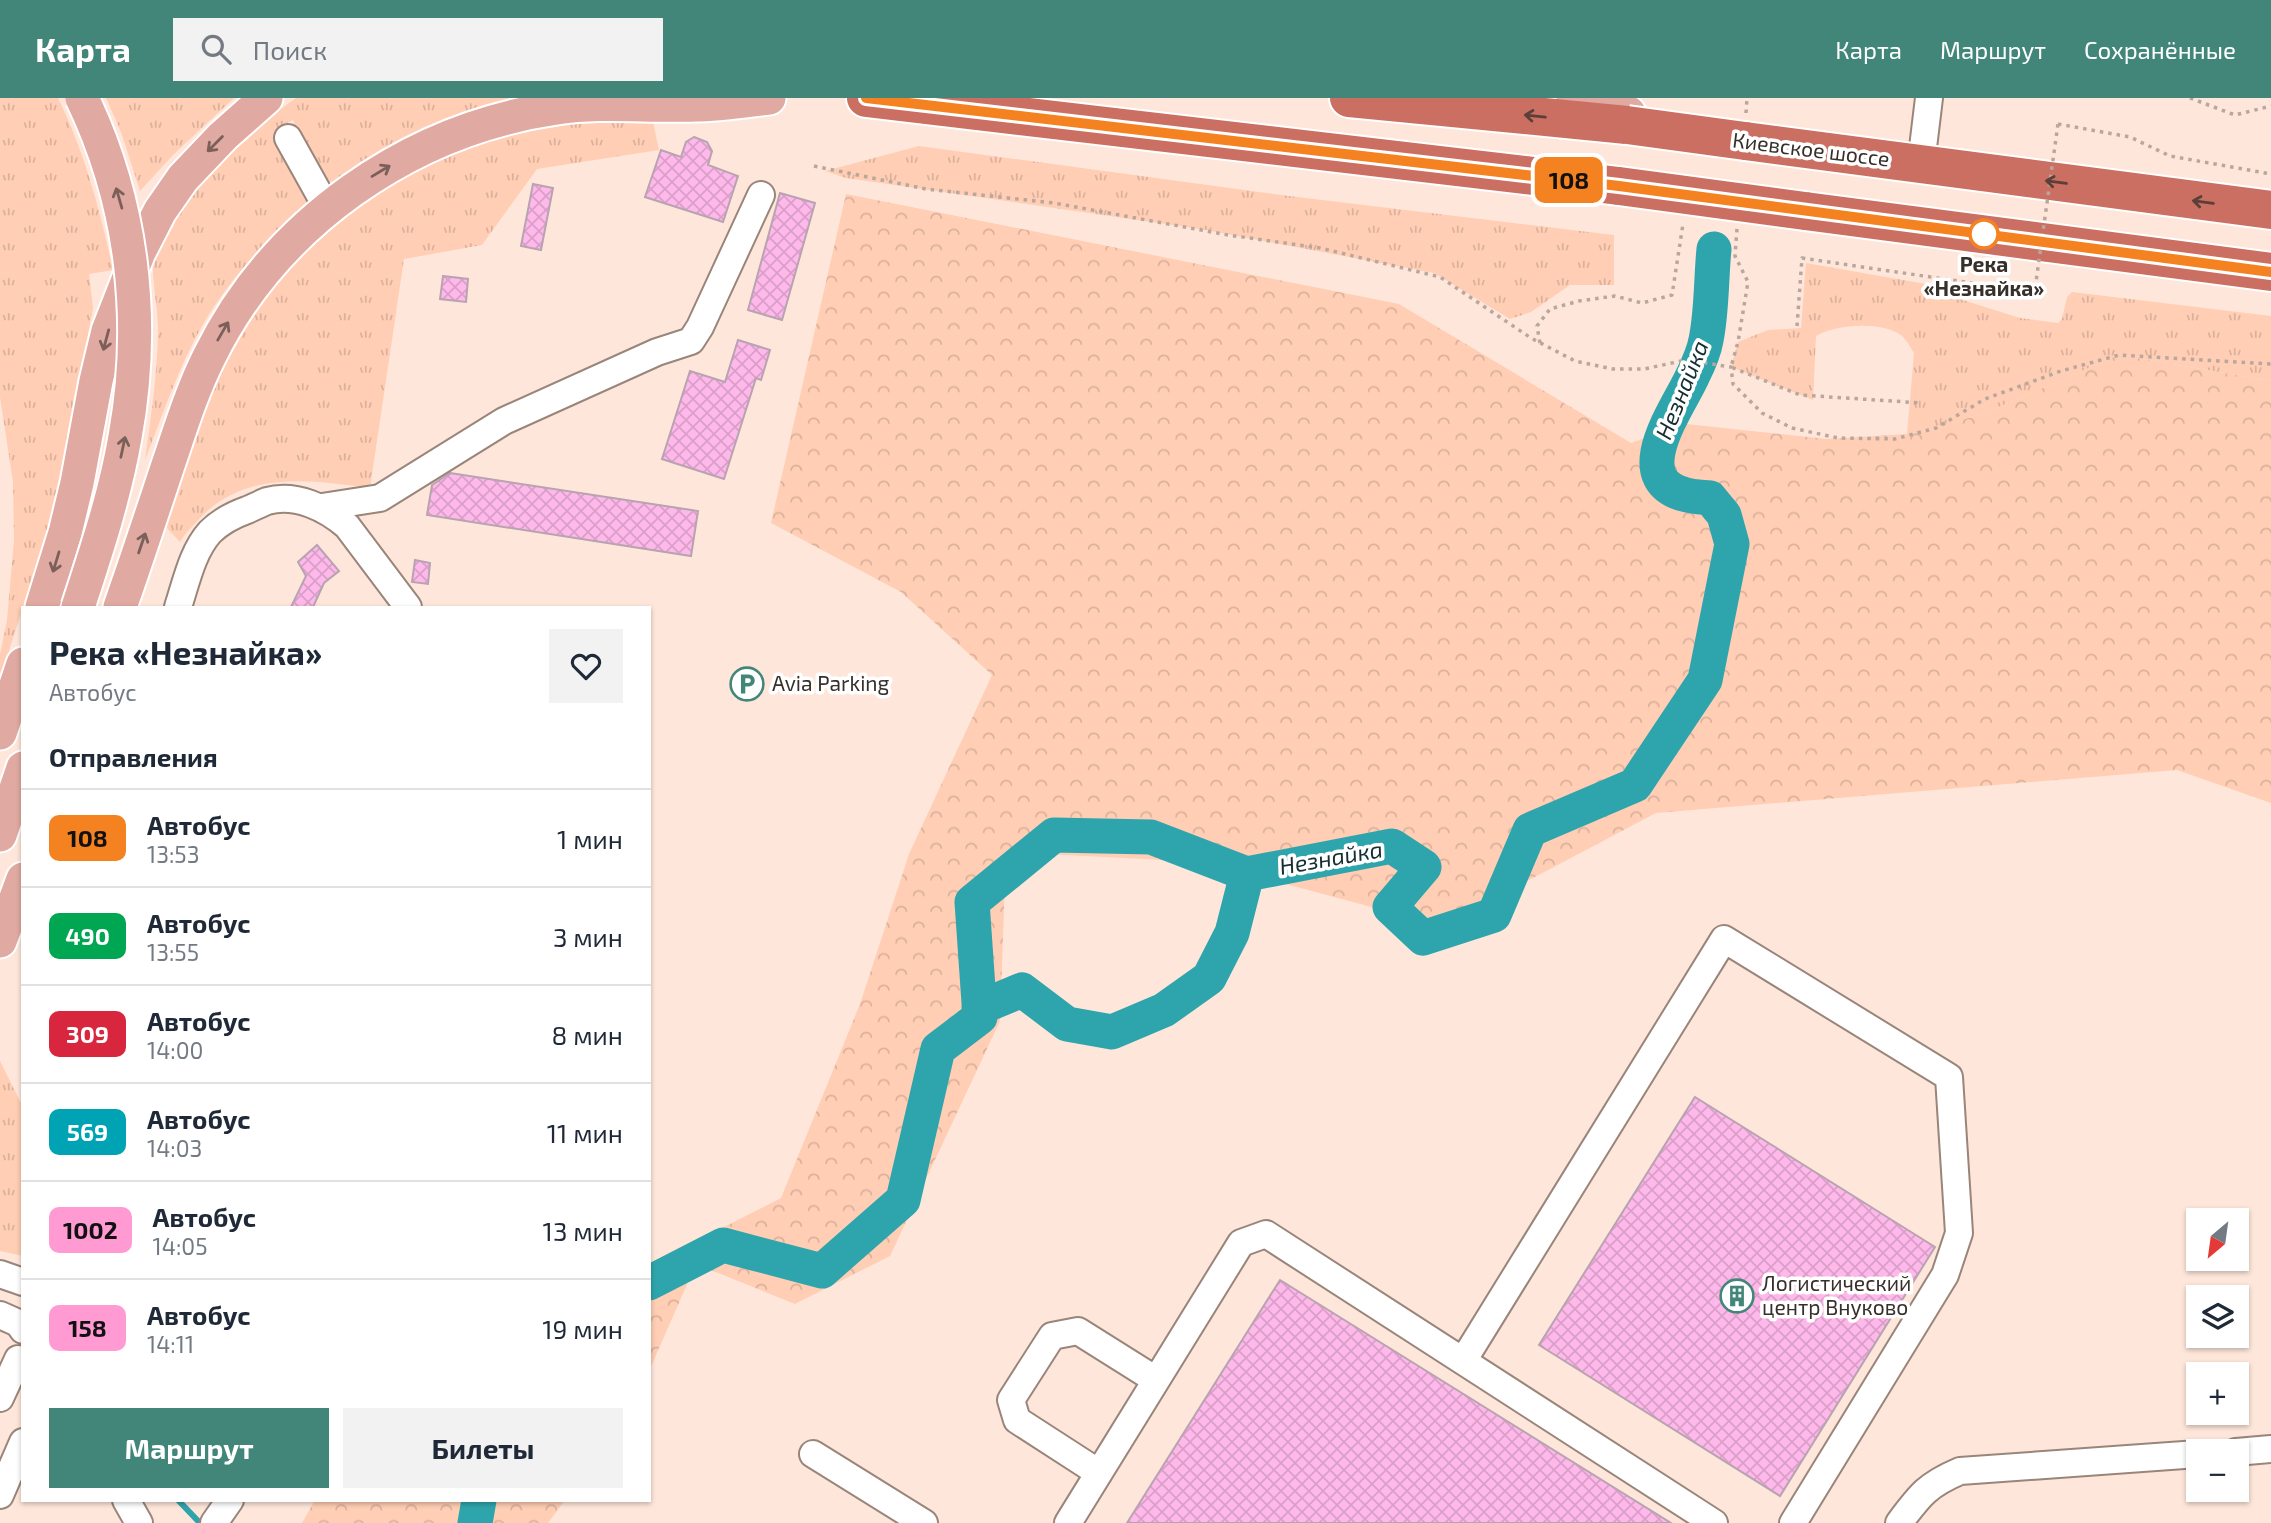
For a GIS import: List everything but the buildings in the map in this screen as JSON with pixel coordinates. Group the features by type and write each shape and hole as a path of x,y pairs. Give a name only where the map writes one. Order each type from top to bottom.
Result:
{"highway":[{"path":"866,98 1619,186 2271,272"},
{"name":"Киевское шоссе","path":"1349,98 1628,119 1745,133 1810,150 2271,210"}],"main road":[{"path":"78,606 101,536 125,438 133,377 135,326 134,283 123,213 103,148 82,98"},
{"path":"42,606 77,483 108,331 139,252 160,211 189,171 266,98"},
{"path":"120,606 183,421 208,358 233,313 260,274 281,250 327,208 376,174 414,154 486,125 533,112 575,106 694,106 769,98"},
{"path":"1573,98 1628,119"},
{"path":"0,733 21,670"},
{"path":"0,835 21,774"},
{"path":"0,941 21,884"}],"street":[{"path":"1921,164 1929,98"},
{"path":"288,138 327,208"},
{"path":"322,507 380,498 504,421 657,352 691,341 761,195"},
{"path":"178,606 202,543 210,532 233,514 270,500 295,500 322,507 347,526 407,606"},
{"path":"1463,1361 1724,939 1948,1077 1959,1233 1945,1275 1793,1523"},
{"path":"1068,1523 1241,1243 1266,1234 1714,1523"},
{"path":"0,1315 18,1323 21,1327"},
{"path":"1099,1473 1017,1420 1011,1400 1052,1336 1078,1331 1156,1380"},
{"path":"0,1398 21,1355"},
{"path":"0,1495 21,1447"},
{"path":"2249,1451 2271,1449"},
{"path":"813,1454 924,1523"},
{"path":"1899,1523 1921,1494 1937,1481 1960,1471 2186,1455"},
{"path":"127,1502 139,1523"},
{"path":"214,1523 229,1502"}],"path":[{"path":"1745,133 1747,98"},
{"path":"2190,98 2235,115 2271,106"},
{"path":"1797,326 1802,258 1978,284 1989,290 2034,296 2058,124 2130,137 2170,156 2271,174"},
{"path":"814,166 926,190 1054,202 1228,234 1320,247 1411,269 1440,277 1490,312 1575,361 1613,369 1644,369 1686,360 1731,367 1800,395 1922,403"},
{"path":"1540,343 1537,326 1549,309 1615,296 1642,303 1672,295 1685,216"},
{"path":"1738,216 1735,256 1748,282 1731,367 1732,384 1762,412 1792,428 1838,438 1895,439 1936,428 1985,399 2061,371 2119,355 2271,364"}],"green space":[{"path":"0,98 58,98 91,182 113,270 89,274 93,308 54,512 25,606 21,606 0,679 0,655 7,620 14,540 13,482 0,397"},
{"path":"106,98 234,98 173,155 140,191 121,132"},
{"path":"296,98 513,98 423,128 332,182 314,165 293,120 276,129 306,190 306,204 256,253 213,308 184,363 145,460 158,343 154,256 185,205 213,171 244,139"},
{"path":"632,120 653,122 659,150 537,169 482,245 404,259 370,488 303,481 259,485 219,502 201,517 180,542 164,525 225,355 278,274 359,201 445,155 494,138 570,124"},
{"path":"919,146 1289,196 1614,235 1614,285 1570,285 1531,312 1510,319 1434,273 1200,229 846,178 825,171"},
{"path":"846,194 1399,304 1631,443 1686,424 1827,439 1907,434 1943,427 1999,407 2119,355 2271,381 2271,803 2177,770 1656,813 1442,926 1204,862 1006,852 1000,1021 890,1256 795,1304 696,1264 651,1366 651,1264 781,1198 860,1004 909,854 992,675 901,592 771,523"},
{"path":"1806,263 1943,287 1944,294 2020,318 2058,323 2062,319 2067,297 2072,292 2271,316 2271,381 2119,355 1999,407 1943,427 1907,434 1914,353 1903,337 1893,331 1858,326 1835,329 1816,336 1813,400 1731,367 1738,342 1768,330 1801,328"},
{"path":"0,1061 21,1103 21,1256 0,1251"},
{"path":"314,1502 564,1502 548,1523 302,1523"}],"waterway":[{"name":"Незнайка","path":"651,1282 723,1245 822,1271 903,1200 938,1049 980,1017 972,902 1054,835 1151,837 1247,874 1392,846 1424,867 1390,907 1423,938 1494,915 1530,830 1635,785 1705,680 1732,544 1724,515 1710,498 1686,495 1666,485 1658,472 1657,457 1661,439 1695,371 1705,344 1714,249"},
{"path":"979,1008 1022,990 1067,1024 1112,1032 1164,1010 1209,978 1232,933 1247,874"},
{"path":"180,1502 200,1523"},
{"name":"Незнайка","path":"475,1523 479,1502"}],"bus line":[{"name":"108","path":"866,98 1619,186 2271,272"}],"place":[{"name":"Река «Незнайка»","path":"1984,234"},
{"name":"Avia Parking","path":"747,684"},
{"name":"Логистический центр Внуково","path":"1737,1296"}]}
